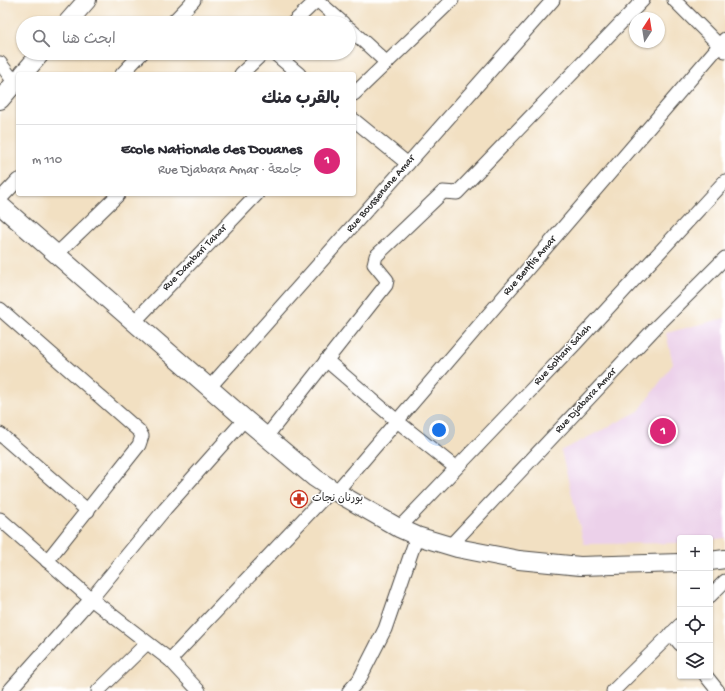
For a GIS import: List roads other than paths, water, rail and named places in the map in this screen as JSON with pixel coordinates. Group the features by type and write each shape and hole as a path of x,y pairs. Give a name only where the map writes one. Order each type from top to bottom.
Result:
{"main road":[{"path":"73,16 87,0"},
{"path":"24,72 35,60"},
{"path":"0,100 16,81"},
{"path":"0,205 266,437 334,491 399,528 417,536 450,546 519,560 580,566 677,563"},
{"path":"713,561 725,559"}],"street":[{"path":"179,16 194,0"},
{"path":"300,16 317,0 335,16"},
{"path":"356,92 452,0"},
{"name":"Rue Boussenane Amar","path":"209,388 553,0"},
{"path":"266,437 386,285 386,277 374,264 376,256 443,192 457,193 643,0"},
{"path":"674,0 723,45"},
{"path":"356,34 387,63"},
{"name":"Rue Benflis Amar","path":"170,660 334,491 723,45"},
{"path":"124,72 135,60"},
{"path":"243,72 256,60"},
{"path":"282,60 297,72"},
{"path":"0,64 16,77"},
{"path":"356,122 408,164"},
{"name":"Rue Soltani Salah","path":"399,528 725,181"},
{"path":"0,199 16,182"},
{"path":"57,254 117,196"},
{"name":"Rue Dambari Tahar","path":"134,322 255,196"},
{"name":"Rue Djabara Amar","path":"450,546 656,328 725,258"},
{"path":"0,309 141,433 142,439 139,445 88,511 47,560"},
{"path":"326,360 456,468"},
{"path":"9,691 91,599 165,510 245,419"},
{"path":"0,434 88,511"},
{"path":"0,519 91,599 147,644 170,660 199,691"},
{"path":"348,691 359,680 386,629 417,536"},
{"path":"713,593 725,581"},
{"path":"612,691 676,629 680,643"},
{"path":"98,691 147,644"},
{"path":"708,679 718,691"}],"place":[{"name":"Ecole Nationale des Douanes","path":"663,431"},
{"name":"بورنان نجات","path":"299,499"}]}
